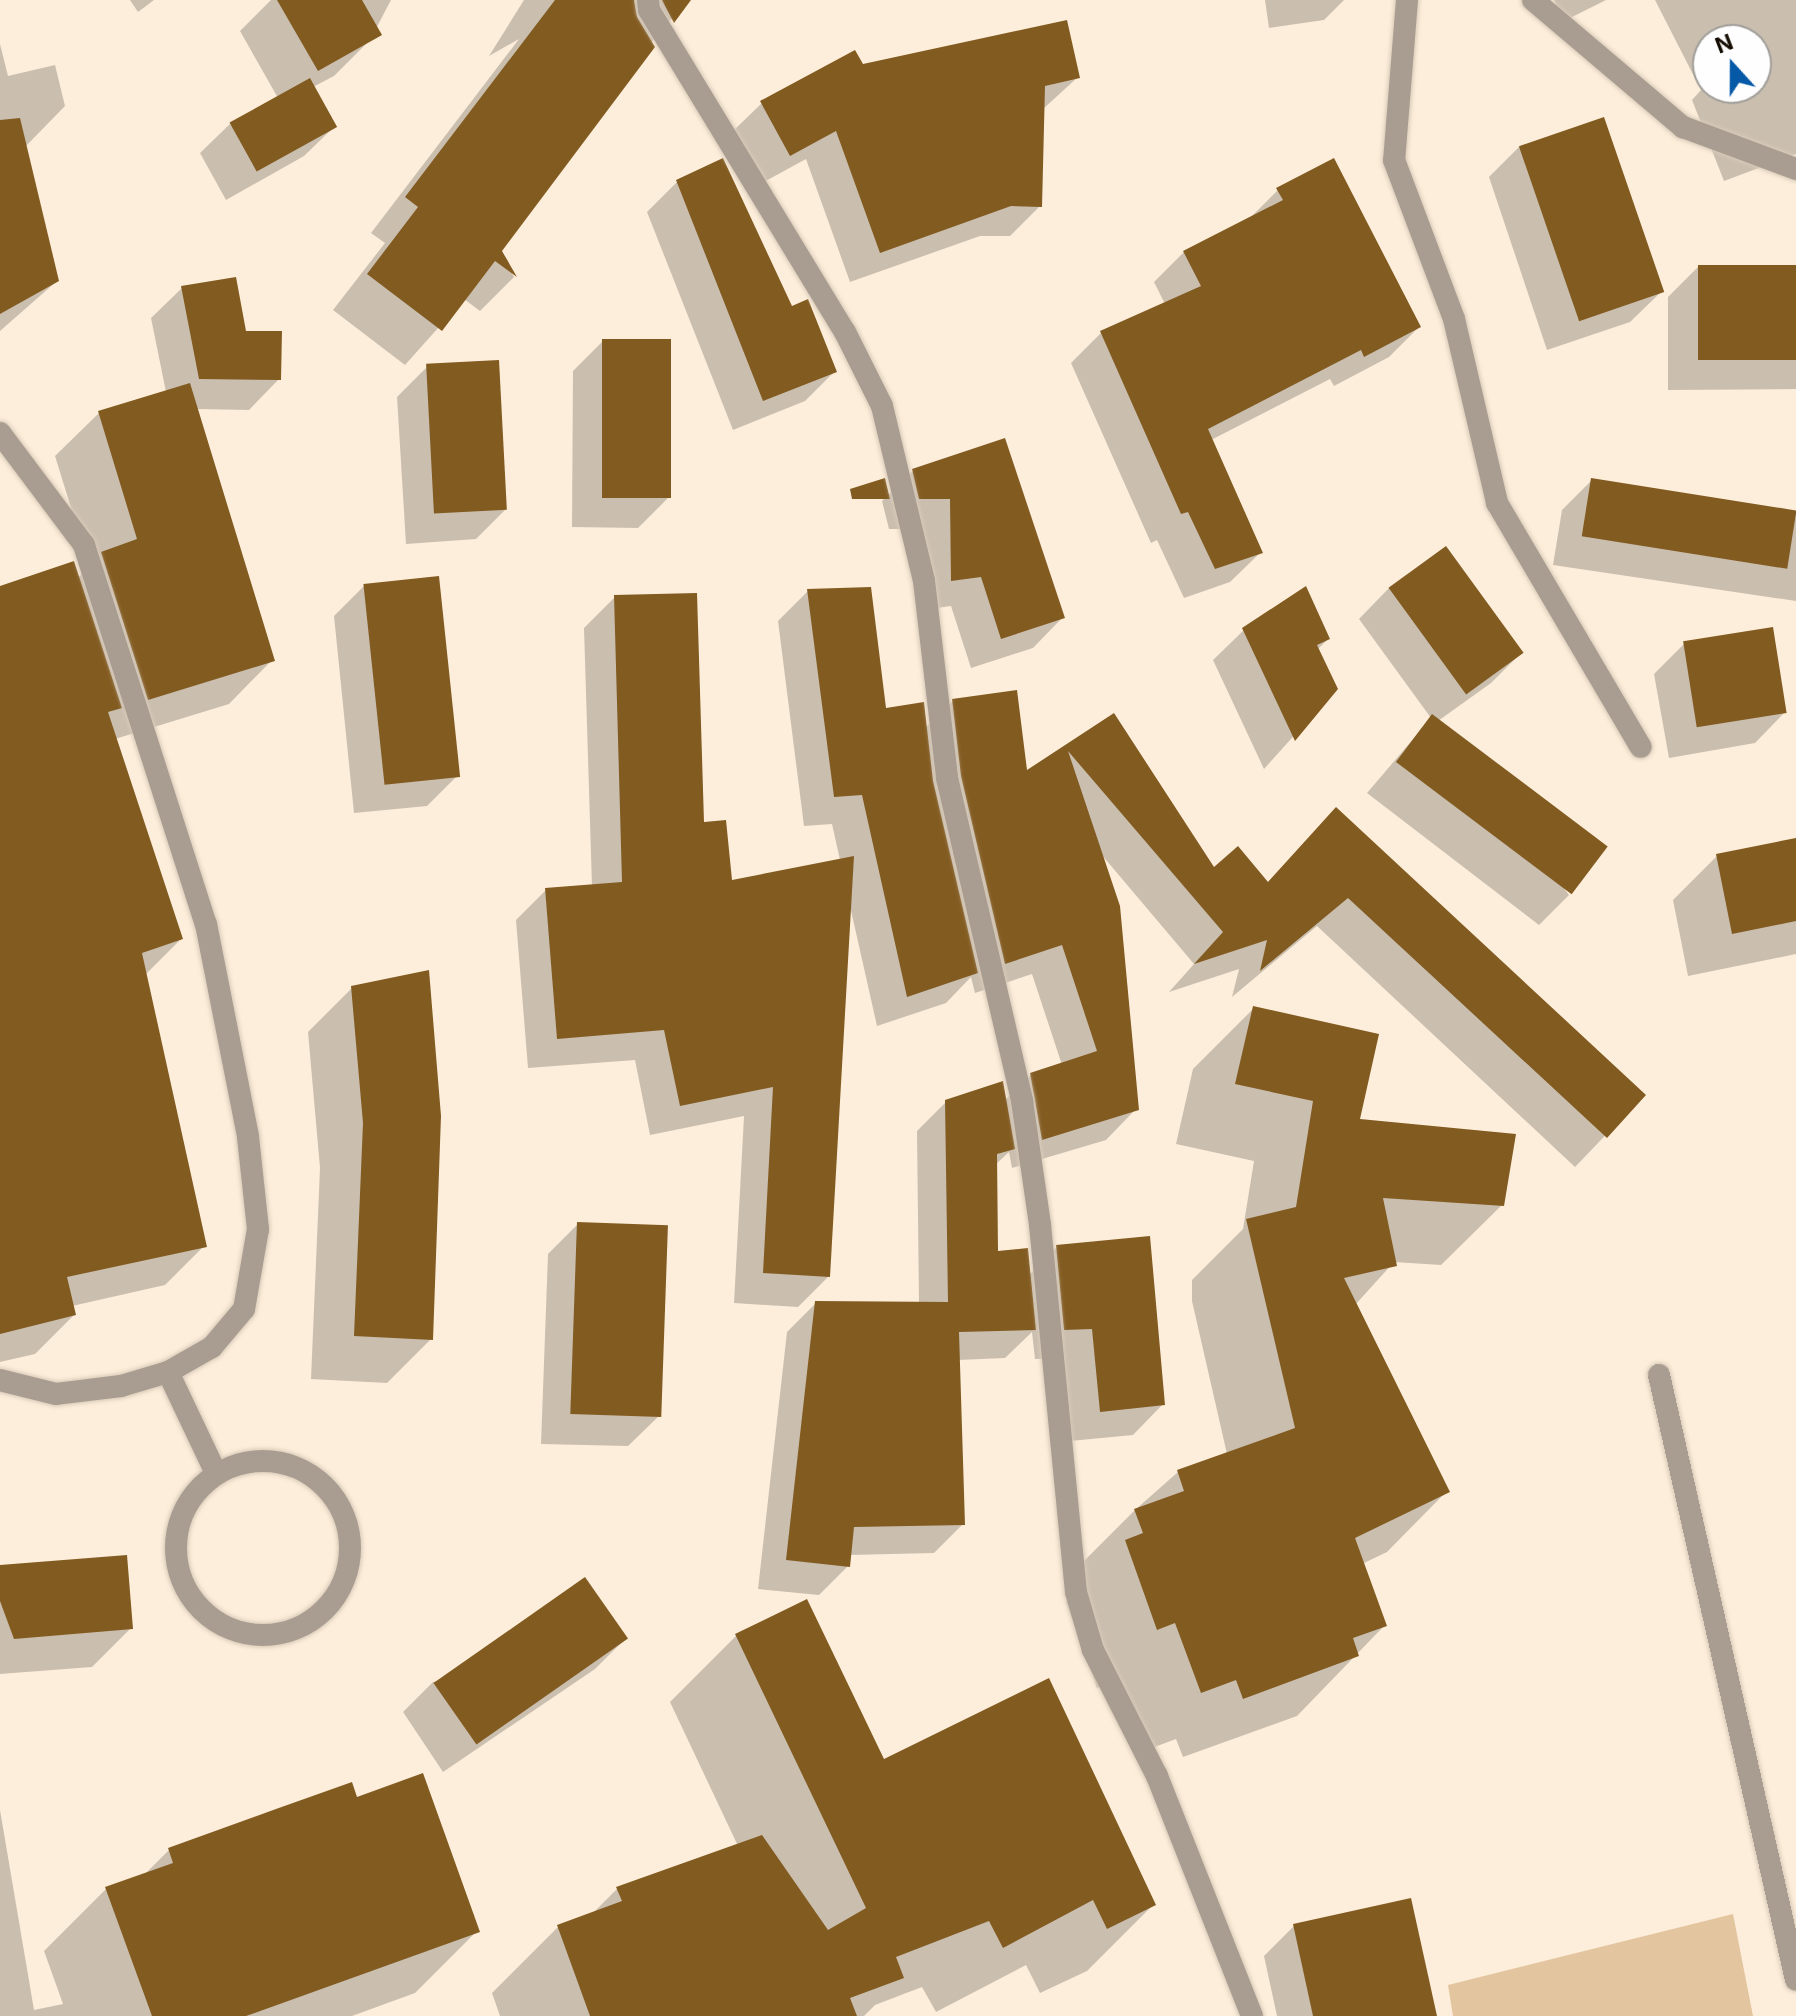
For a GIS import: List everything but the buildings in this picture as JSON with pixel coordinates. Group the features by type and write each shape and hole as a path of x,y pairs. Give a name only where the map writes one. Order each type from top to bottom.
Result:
{"street":[{"path":"648,0 649,10 845,332 882,406 924,581 947,778 1022,1101 1040,1225 1076,1592 1093,1650 1157,1776 1252,2016"},
{"path":"1407,0 1394,160 1454,319 1497,503 1641,747"},
{"path":"1533,0 1683,127 1796,169"},
{"path":"0,433 84,545 206,924 248,1137 258,1229 244,1309 212,1347 168,1372 121,1386 56,1394 0,1380"},
{"path":"168,1372 216,1473"},
{"path":"1659,1375 1796,1980"},
{"path":"269,1459 320,1480 337,1500 349,1540 344,1580 330,1604 310,1622 284,1633 256,1636 206,1615 188,1595 176,1555 181,1515 195,1491 216,1473 241,1462 269,1459"}],"shaded area":[{"path":"1733,1914 1753,2016 1453,2016 1448,1985"}]}
